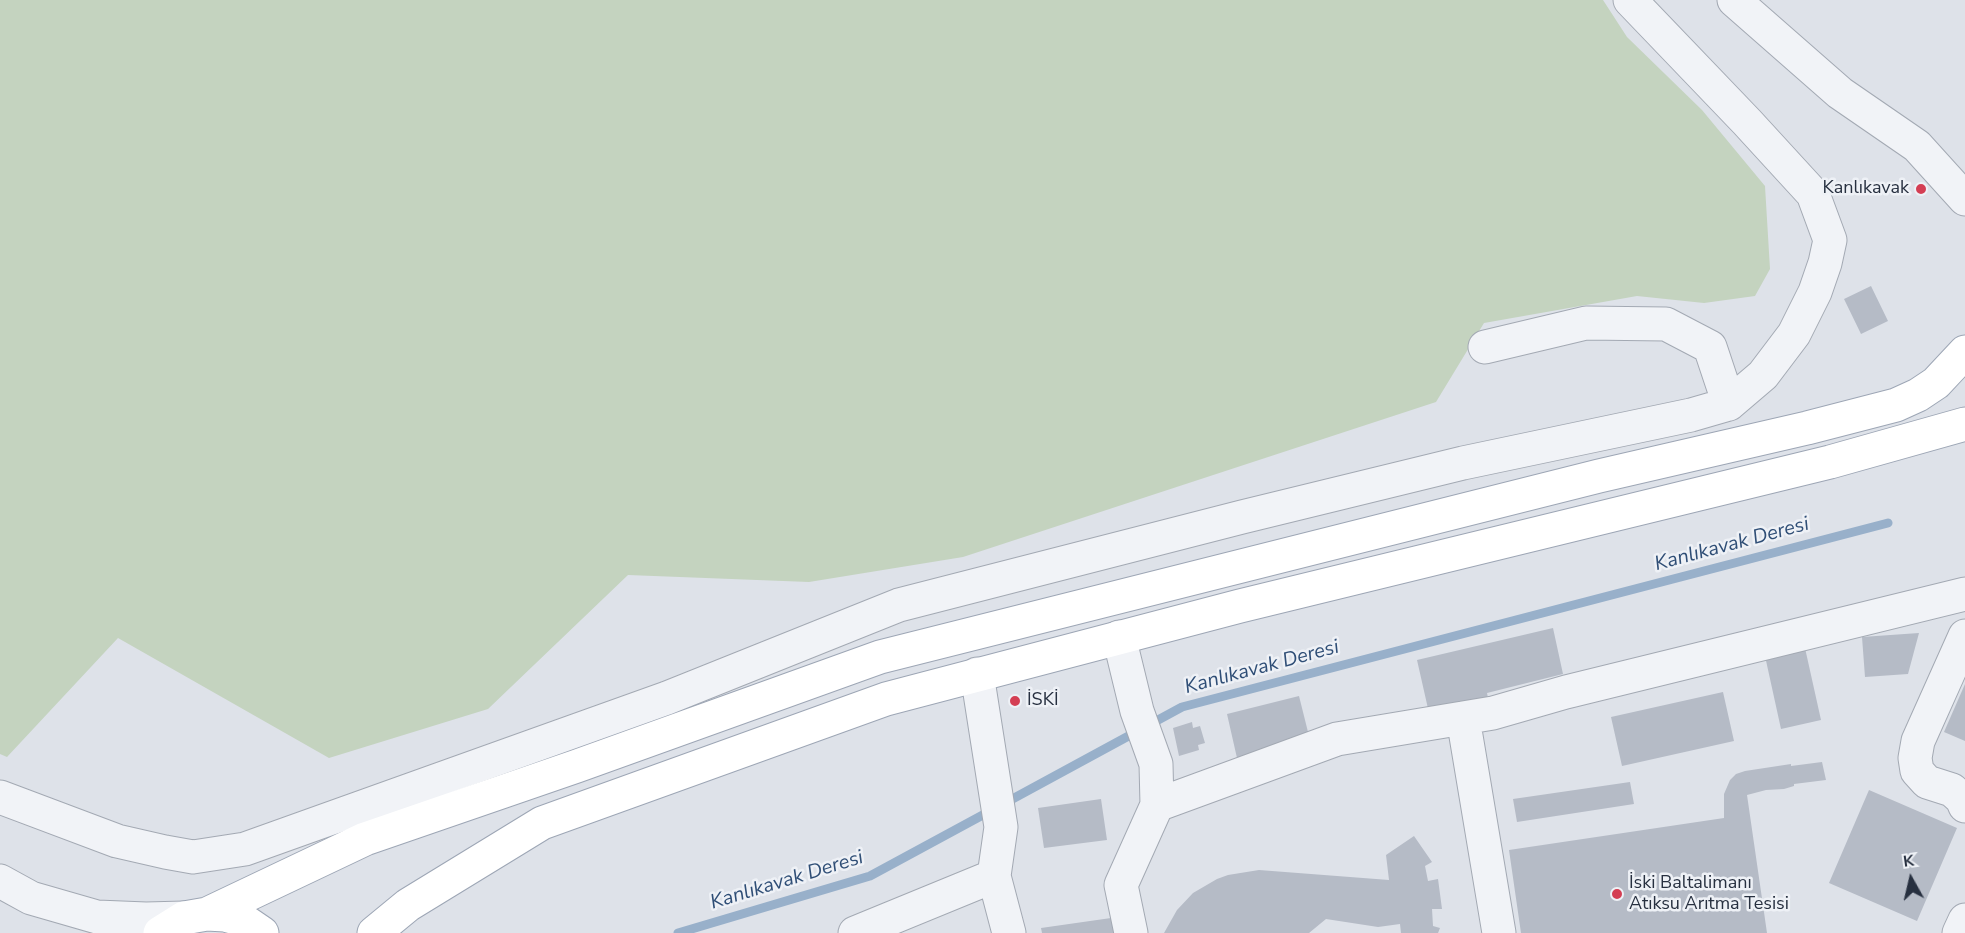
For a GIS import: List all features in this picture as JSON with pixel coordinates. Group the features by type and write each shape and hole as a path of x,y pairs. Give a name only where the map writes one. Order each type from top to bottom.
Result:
{"main road":[{"path":"183,922 365,839 578,766 880,657 1599,476 1896,405 1918,395 1936,383 1965,352"},
{"path":"374,933 408,905 542,823 886,699 1119,637 1830,462 1965,424"},
{"path":"183,922 225,915 243,920 262,933"}],"street":[{"path":"0,797 117,841 165,852 193,857 245,849 667,698 899,605 1463,463 1691,415 1729,404 1763,375 1794,334 1815,292 1825,264 1830,240 1813,194 1630,0"},
{"path":"1734,0 1840,93 1917,146 1965,199"},
{"path":"1917,146 1965,163"},
{"path":"1485,347 1586,323 1666,324 1710,347 1729,404"},
{"path":"1157,805 1337,739 1493,713 1566,692 1965,594"},
{"path":"1965,636 1918,741 1915,758 1917,771 1928,782 1952,790 1962,799 1965,806"},
{"path":"1119,637 1137,711 1156,764 1157,805 1121,885 1131,933"},
{"path":"977,674 1001,827 994,876 1009,933"},
{"path":"1463,718 1499,933"},
{"path":"855,933 994,876"},
{"path":"0,881 31,897 97,916 183,922"},
{"path":"1959,933 1965,920"}],"green space":[{"path":"0,0 1603,0 1627,37 1702,110 1765,186 1770,269 1755,296 1704,303 1637,296 1484,323 1436,402 963,557 809,582 628,575 488,709 329,758 118,638 7,757 0,754"}],"building":[{"path":"1871,286 1888,321 1861,334 1844,299"},
{"path":"1553,628 1563,674 1487,693 1488,698 1429,713 1417,660"},
{"path":"1919,633 1908,674 1865,677 1862,637"},
{"path":"1805,648 1821,720 1781,729 1765,656"},
{"path":"1965,684 1965,741 1944,732"},
{"path":"1723,692 1734,741 1622,766 1611,717"},
{"path":"1299,696 1310,740 1237,758 1227,714"},
{"path":"1192,722 1193,728 1200,726 1205,743 1198,745 1199,750 1179,756 1173,728"},
{"name":"İski Baltalimanı Atıksu Arıtma Tesisi","path":"1822,762 1826,780 1794,784 1784,789 1766,790 1747,795 1767,933 1521,933 1509,850 1724,818 1724,794 1730,780 1736,774 1791,764 1791,766"},
{"path":"1630,782 1634,804 1517,822 1513,799"},
{"path":"1869,790 1957,828 1917,921 1829,883"},
{"path":"1101,799 1107,840 1044,848 1038,808"},
{"path":"1414,836 1432,862 1425,866 1428,881 1438,879 1442,909 1432,909 1433,926 1440,928 1438,933 1401,933 1400,924 1378,927 1326,919 1309,933 1164,933 1177,910 1193,893 1228,875 1259,870 1389,880 1386,855"},
{"path":"1111,918 1114,933 1042,933 1041,928"}],"waterway":[{"name":"Kanlıkavak Deresi","path":"1005,803 1182,707 1888,523"},
{"name":"Kanlıkavak Deresi","path":"678,933 870,876 992,810"}],"place":[{"name":"Kanlıkavak","path":"1921,189"},
{"name":"İSKİ","path":"1015,701"},
{"name":"İski Baltalimanı Atıksu Arıtma Tesisi","path":"1617,894"}]}
